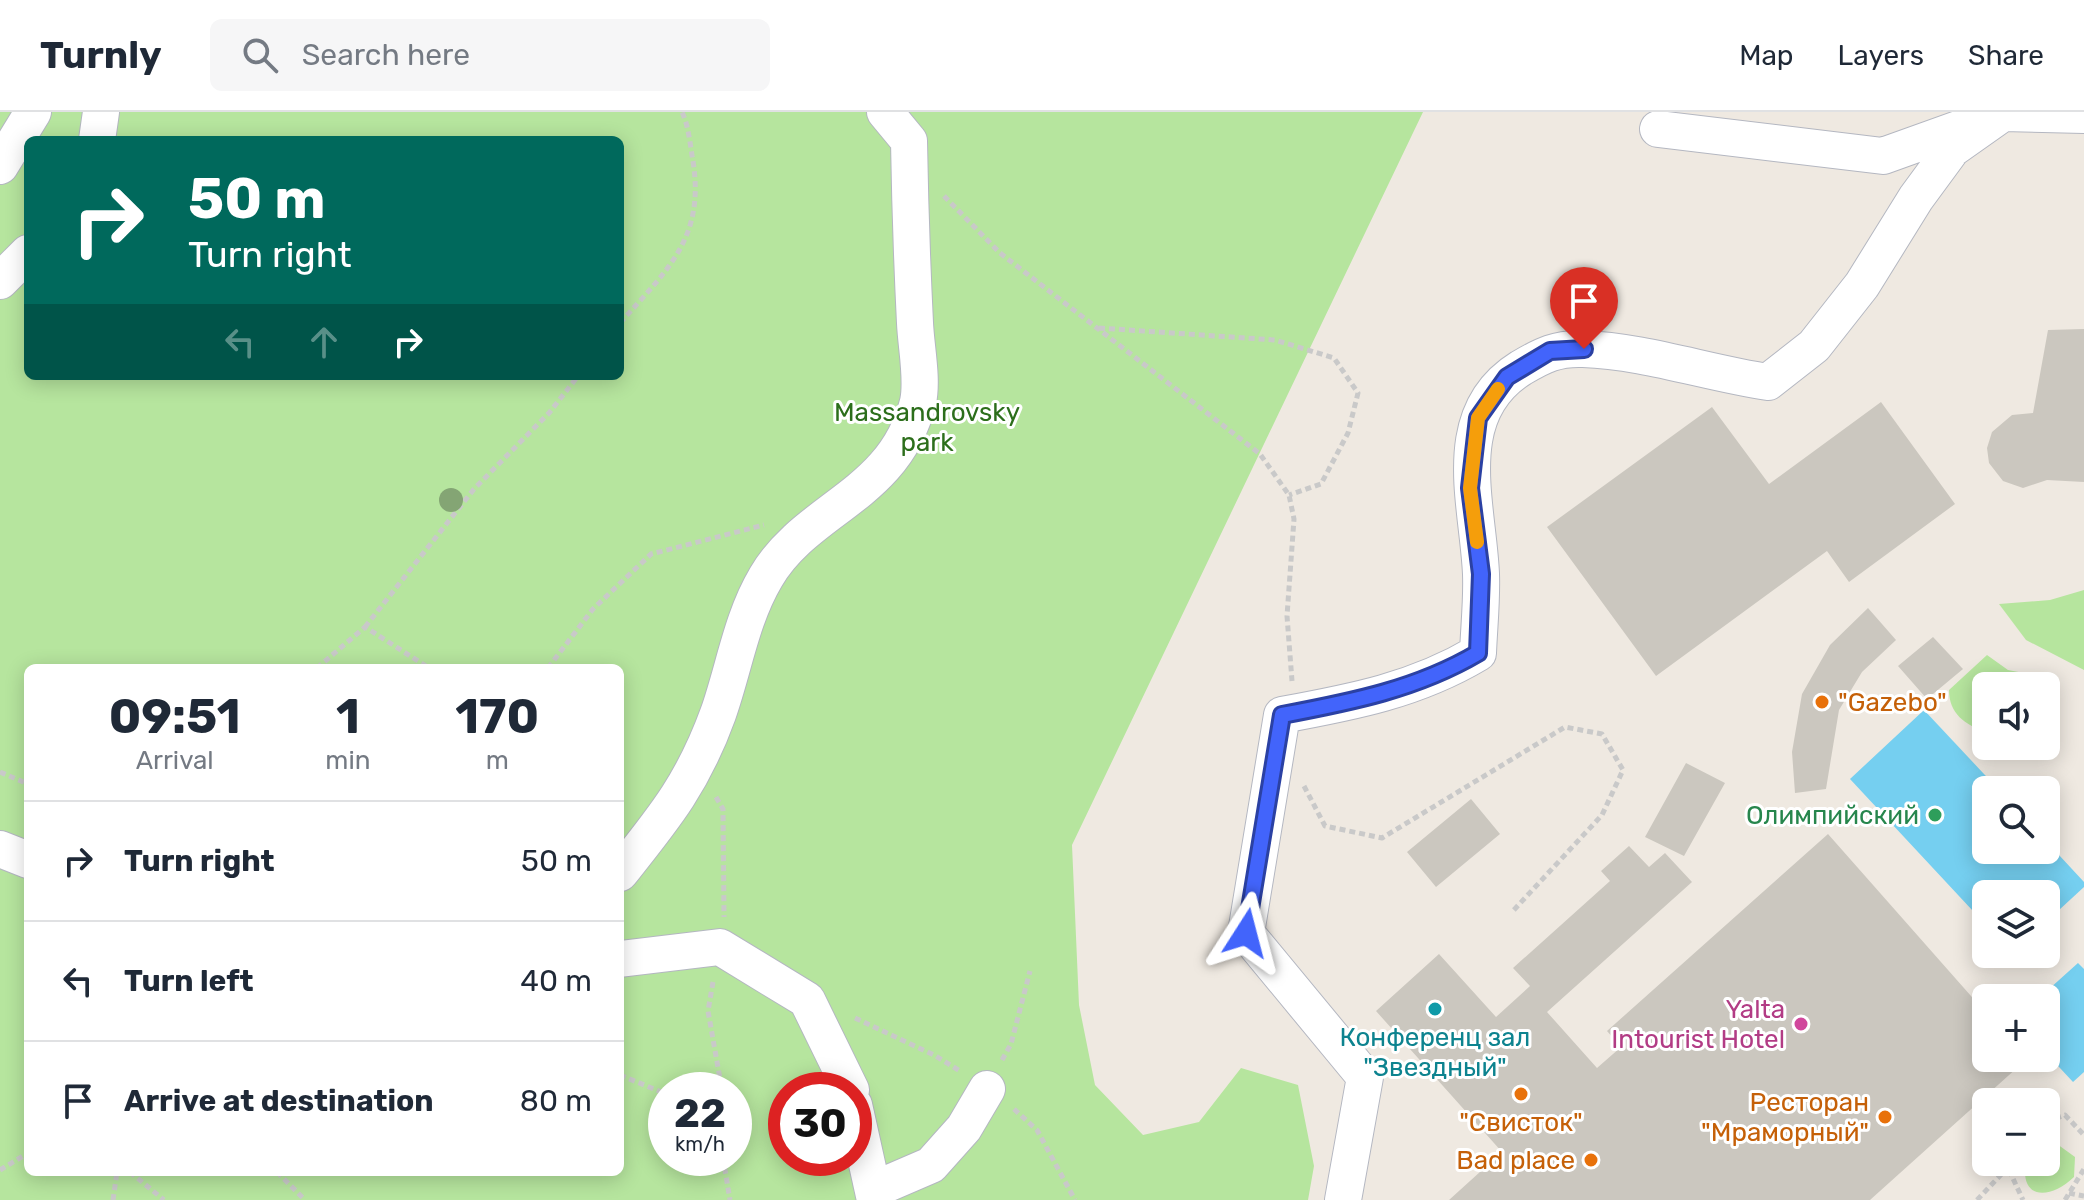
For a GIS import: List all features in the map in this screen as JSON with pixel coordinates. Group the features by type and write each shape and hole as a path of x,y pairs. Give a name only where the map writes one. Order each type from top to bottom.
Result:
{"street":[{"path":"0,166 33,112"},
{"path":"98,136 101,112"},
{"path":"624,868 668,815 697,766 718,713 743,628 766,576 794,544 866,486 898,451 918,400 909,141 885,112"},
{"path":"1658,129 1883,156 2003,113 2084,115"},
{"path":"1346,1198 1365,1077 1246,933 1282,715 1366,699 1438,677 1478,653 1481,574 1470,488 1478,418 1507,377 1550,351 1584,349 1768,382 1814,346 1862,285 1916,198 1952,149 2003,113"},
{"path":"0,281 24,257"},
{"path":"0,849 24,858"},
{"path":"624,959 720,947 807,1000 842,1072"},
{"path":"874,1195 931,1165 964,1128 987,1089"}],"path":[{"path":"624,318 667,270 689,233 698,194 682,112"},
{"path":"940,192 1000,253 1260,454 1289,495 1294,519 1287,616 1295,712"},
{"path":"1098,328 1275,340 1334,358 1358,393 1348,433 1321,484 1289,495"},
{"path":"322,664 365,627 474,489 549,413 575,380"},
{"path":"551,664 593,609 651,554 778,521 828,517"},
{"path":"365,627 423,664"},
{"path":"1302,783 1325,826 1382,838 1565,727 1602,734 1623,770 1602,815 1512,912"},
{"path":"697,766 723,809 726,904 708,1011 719,1072"},
{"path":"0,772 24,782"},
{"path":"987,1089 1011,1044 1030,971"},
{"path":"624,1077 648,1087"},
{"path":"2060,1117 2065,1115 2084,1135"},
{"path":"0,1170 24,1155"},
{"path":"2065,1200 2084,1169"},
{"path":"113,1200 116,1176"},
{"path":"135,1176 164,1200"},
{"path":"281,1176 305,1200"},
{"path":"726,1176 730,1200"},
{"path":"1977,1200 2003,1176"},
{"path":"2012,1176 2023,1200"},
{"path":"2069,1193 2084,1196"}],"green space":[{"name":"Massandrovsky park","path":"0,112 1423,112 1072,845 1079,1005 1095,1085 1143,1135 1199,1122 1241,1068 1298,1085 1314,1166 1308,1200 0,1200"},
{"path":"2084,590 2084,670 2026,640 1999,604 2050,600"},
{"path":"1987,655 2008,670 2018,672 1972,672 1972,726 1955,712 1949,690"},
{"path":"2060,1146 2075,1157 2074,1177 2065,1185 2038,1192 2027,1184 2025,1176 2060,1176"}],"water":[{"name":"Олимпийский","path":"1924,710 1986,776 1972,776 1972,864 2060,864 2060,856 2084,882 2084,887 2060,909 2060,880 1972,880 1972,910 1850,779"},
{"path":"2078,963 2084,969 2084,1072 2073,1082 2060,1068 2060,984 2055,984"}],"building":[{"path":"2084,329 2084,482 2047,480 2023,488 2003,481 1989,463 1987,448 1992,432 2012,415 2033,413 2048,330"},
{"path":"1881,402 1955,504 1849,582 1827,551 1656,676 1547,527 1712,407 1769,484"},
{"name":"\"Gazebo\"","path":"1868,608 1896,640 1862,672 1839,710 1826,789 1795,793 1792,752 1802,694 1830,645"},
{"path":"1933,637 1963,669 1927,699 1898,666"},
{"path":"1686,763 1725,783 1684,856 1645,837"},
{"path":"1471,799 1500,834 1436,887 1407,852"},
{"name":"Yalta Intourist Hotel","path":"1828,834 1972,997 1972,1072 2012,1072 1995,1088 1972,1088 1972,1108 1870,1200 1449,1200 1502,1152 1376,1011 1439,954 1496,1017 1530,986 1513,968 1610,881 1601,871 1629,846 1649,867 1665,853 1692,882 1547,1012 1597,1068 1621,1047 1607,1031"}],"slow traffic":[{"path":"1477,542 1470,488 1478,418 1498,389"}],"place":[{"name":"\"Gazebo\"","path":"1822,702"},
{"name":"Олимпийский","path":"1935,815"},
{"name":"Конференц зал \"Звездный\"","path":"1435,1009"},
{"name":"Yalta Intourist Hotel","path":"1801,1024"},
{"name":"\"Свисток\"","path":"1521,1094"},
{"name":"Ресторан \"Мраморный\"","path":"1885,1117"},
{"name":"Bad place","path":"1591,1160"}],"route":[{"path":"1246,933 1282,715 1366,699 1438,677 1478,653 1481,574 1470,488 1478,418 1507,377 1550,351 1584,349"}]}
